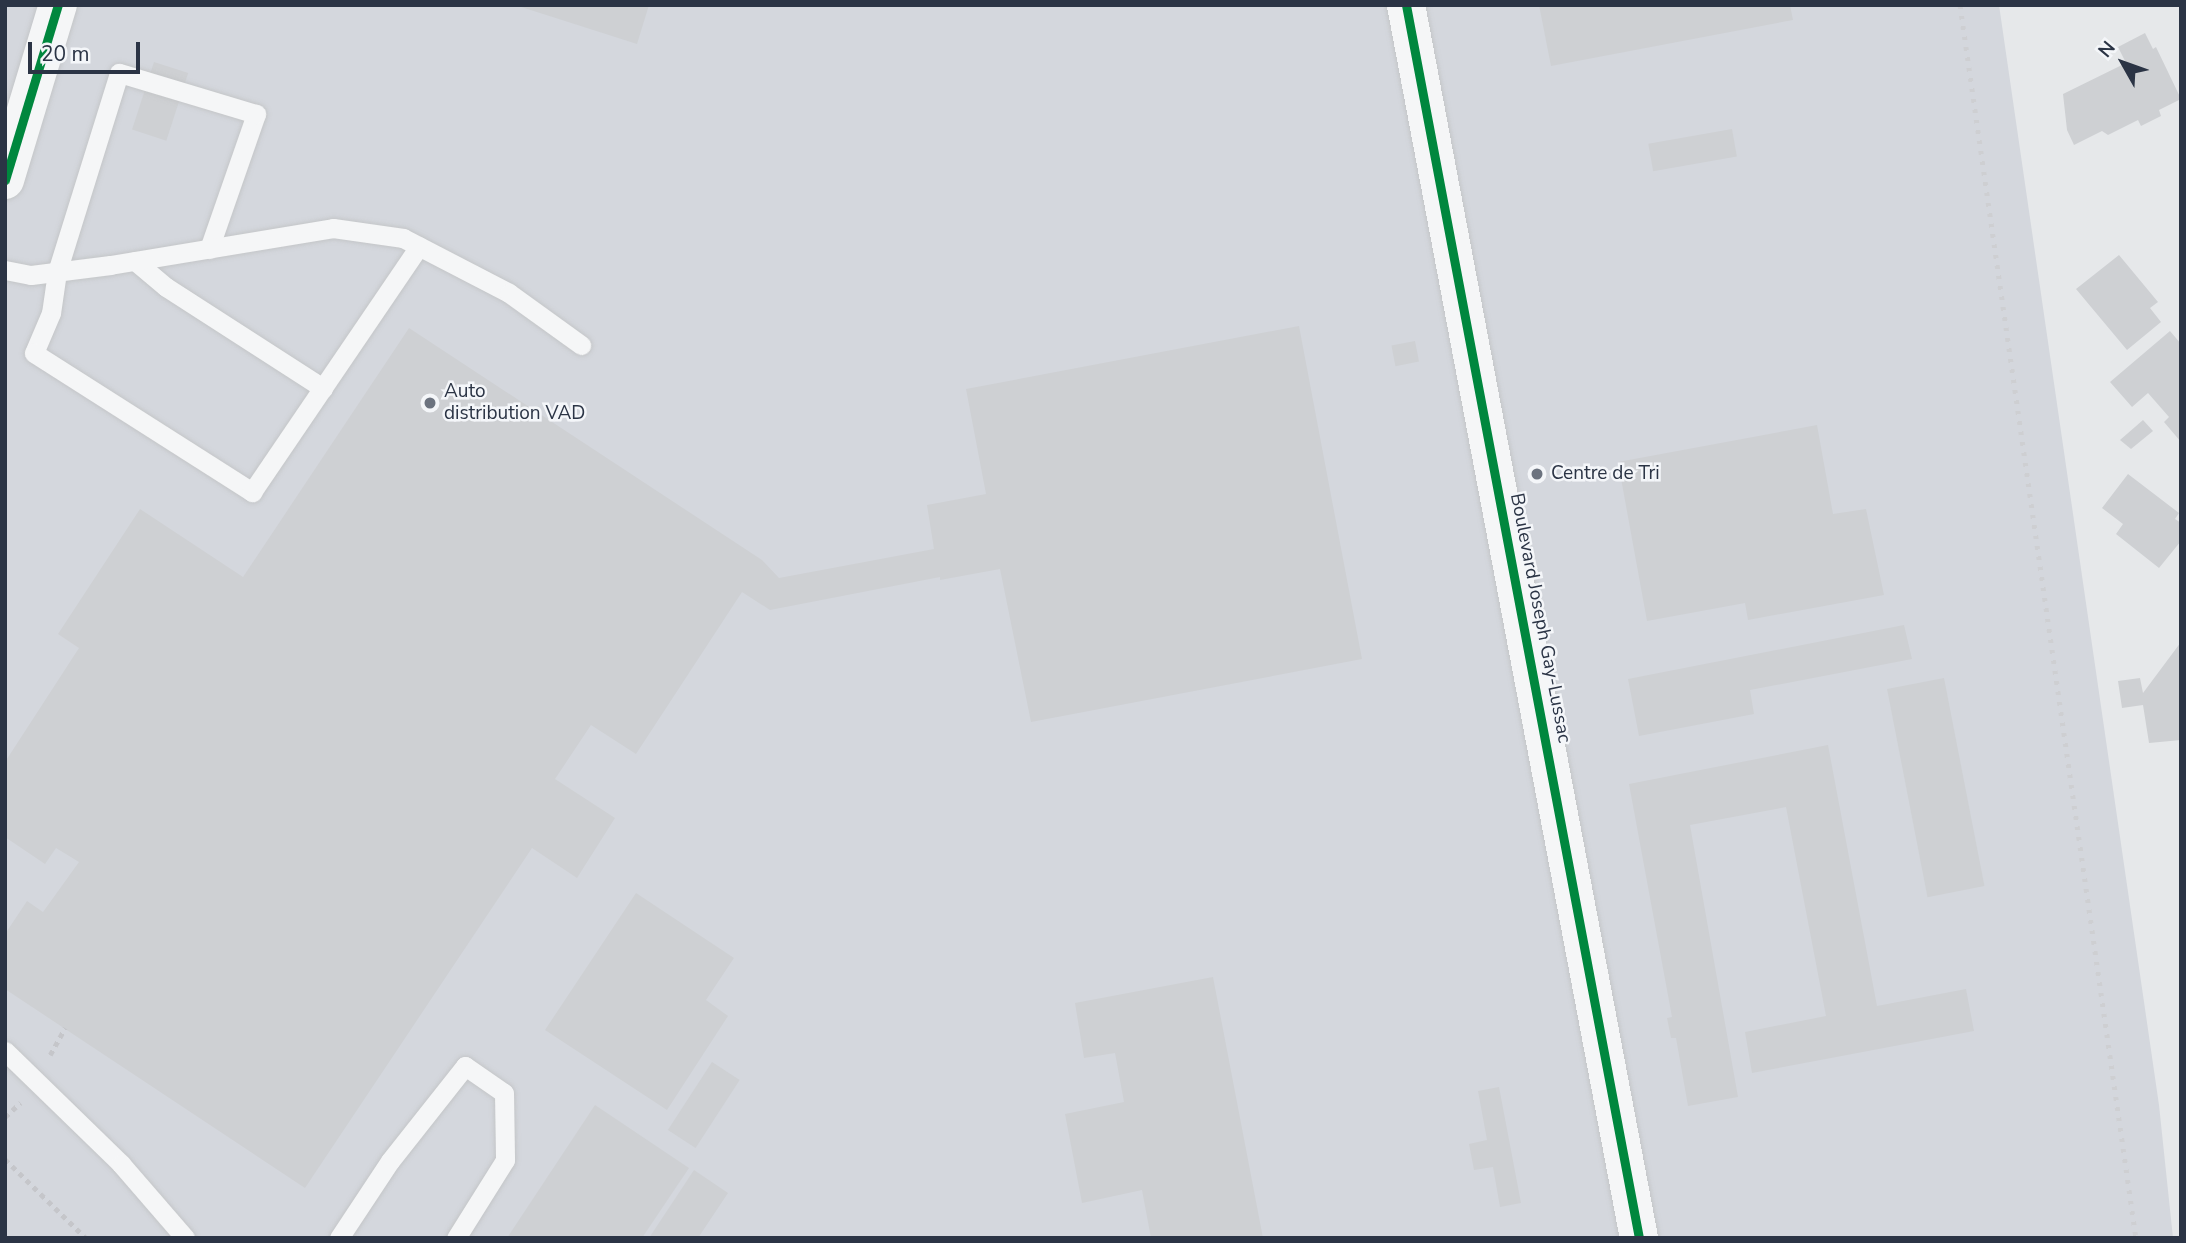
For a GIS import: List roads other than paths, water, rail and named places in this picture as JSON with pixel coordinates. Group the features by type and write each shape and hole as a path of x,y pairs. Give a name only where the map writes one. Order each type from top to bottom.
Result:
{"street":[{"path":"5,180 58,5"},
{"name":"Boulevard Joseph Gay-Lussac","path":"1406,5 1639,1238"},
{"path":"5,105 40,64"}],"lane":[{"path":"209,249 256,114 119,73 57,272 51,313 34,353 252,492 419,246"},
{"path":"5,270 31,275 57,272 333,228 403,238 509,293 581,345"},
{"path":"135,261 166,287 324,388"},
{"path":"5,1051 121,1164 186,1238"},
{"path":"339,1238 390,1161 465,1066 504,1093 505,1160 456,1238"}],"railway":[{"path":"1960,5 2136,1238"}],"place":[{"name":"Auto distribution VAD","path":"430,403"},
{"name":"Centre de Tri","path":"1537,474"}]}
